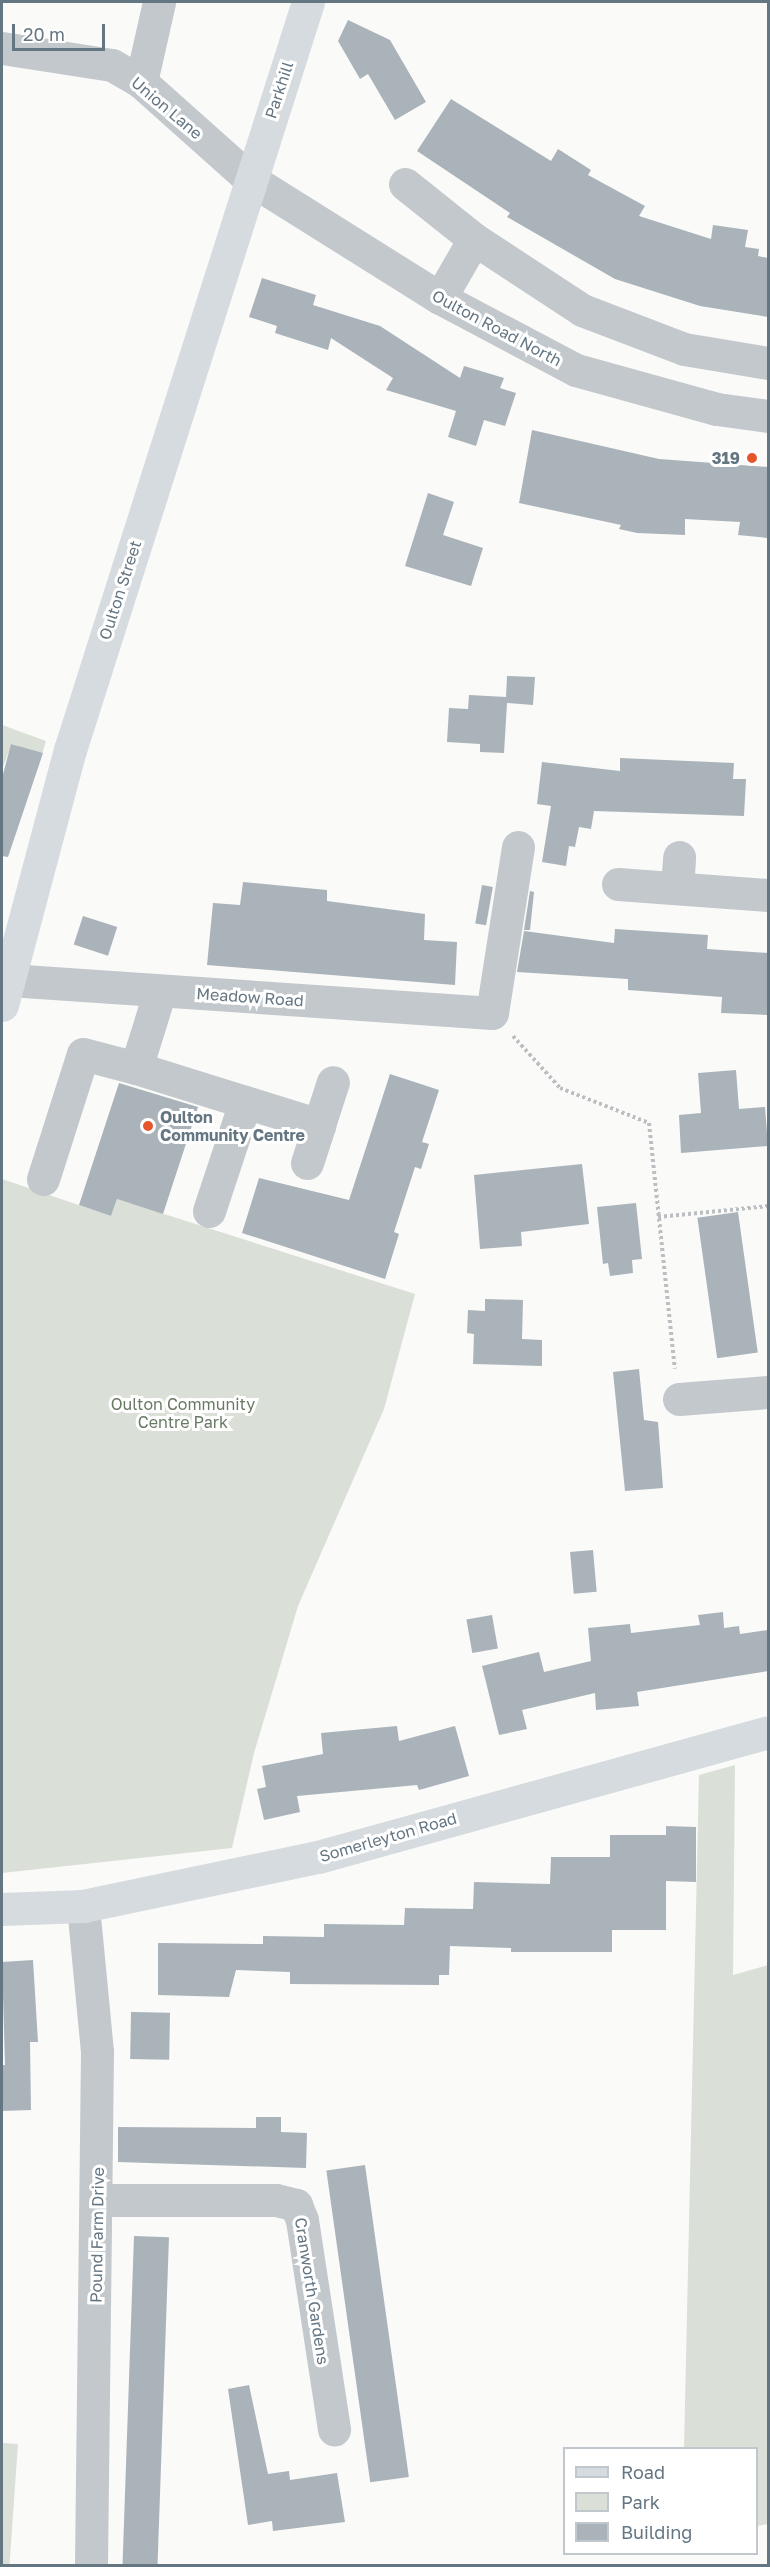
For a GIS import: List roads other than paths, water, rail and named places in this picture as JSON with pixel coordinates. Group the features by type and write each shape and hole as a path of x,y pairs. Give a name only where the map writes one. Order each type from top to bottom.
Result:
{"main road":[{"name":"Parkhill","path":"250,179 308,2"},
{"name":"Oulton Street","path":"5,992 70,750 250,179"},
{"name":"Somerleyton Road","path":"2,1909 83,1906 318,1857 768,1732"}],"street":[{"path":"141,82 159,2"},
{"name":"Union Lane","path":"2,48 68,55 111,65 141,82 250,179"},
{"name":"Oulton Road North","path":"250,179 440,298 576,370 717,409 768,416"},
{"path":"405,184 474,239 582,310 684,349 768,363"},
{"path":"440,298 474,239"},
{"name":"Meadow Road","path":"5,992 160,991 492,1013 518,847"},
{"path":"618,884 678,873 768,895"},
{"path":"136,1068 160,991"},
{"path":"43,1179 83,1054 136,1068 319,1125"},
{"path":"307,1163 333,1082"},
{"path":"209,1211 244,1102"},
{"path":"679,1400 768,1392"},
{"name":"Pound Farm Drive","path":"83,1906 97,2052 98,2200 91,2565"},
{"name":"Cranworth Gardens","path":"98,2200 276,2200 296,2205 302,2220 334,2430"}],"place":[{"name":"319","path":"752,458"},
{"name":"Oulton Community Centre","path":"148,1126"}],"park label":[{"name":"Oulton Community Centre Park","path":"183,1413"}]}
